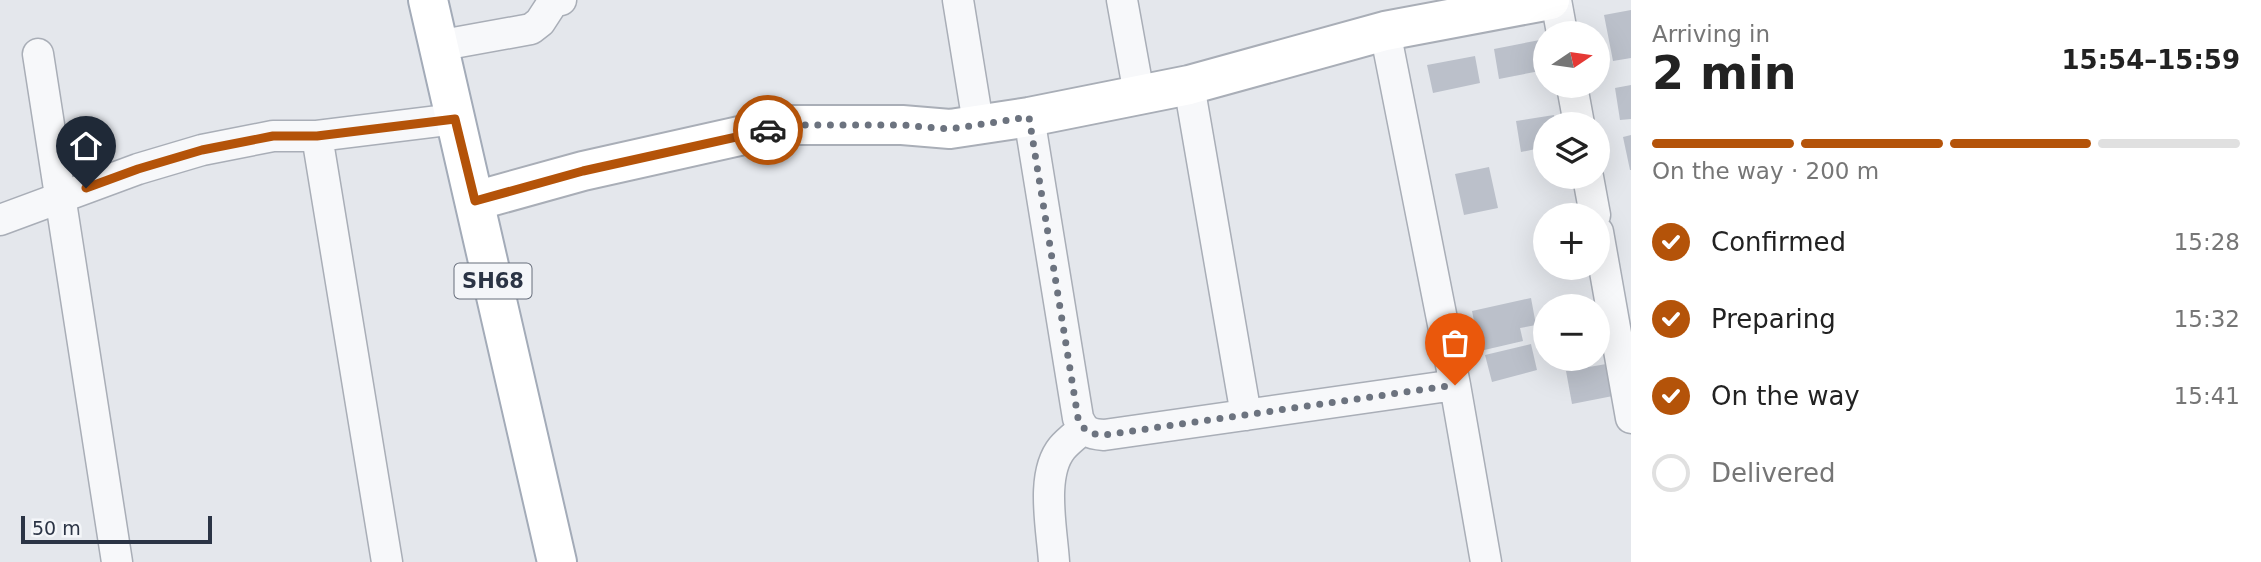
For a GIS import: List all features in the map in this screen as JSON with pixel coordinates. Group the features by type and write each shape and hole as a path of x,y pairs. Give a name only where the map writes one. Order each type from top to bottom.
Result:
{"street":[{"name":"SH68","path":"428,0 557,562"},
{"path":"438,46 531,29 540,22 553,2 561,0"},
{"path":"958,0 978,123"},
{"path":"1122,0 1139,94"},
{"path":"475,201 583,171 789,125 902,125 950,129 1029,117 1189,85 1385,31 1550,0"},
{"path":"1556,0 1560,21"},
{"path":"1385,31 1455,385 1486,562"},
{"path":"38,54 117,562"},
{"path":"1189,85 1246,415"},
{"path":"1029,117 1078,418 1083,429 1091,435 1455,385"},
{"path":"0,219 138,169 202,150 273,136 317,136 455,119"},
{"path":"317,136 387,562"},
{"path":"1607,280 1631,418"},
{"path":"1054,562 1049,484 1052,466 1061,449 1083,429"}],"building":[{"path":"1631,10 1631,58 1613,61 1610,21 1605,21 1604,15"},
{"path":"1533,41 1533,72 1499,79 1494,49"},
{"path":"1475,56 1480,83 1433,93 1427,65"},
{"path":"1631,85 1631,119 1620,120 1615,88"},
{"path":"1533,118 1533,150 1521,152 1516,121"},
{"path":"1631,135 1631,170 1630,170 1623,137"},
{"path":"1489,167 1498,208 1464,215 1455,174"},
{"path":"1531,298 1533,326 1520,328 1523,341 1480,351 1472,311"},
{"path":"1531,344 1533,371 1492,382 1485,355"},
{"path":"1610,363 1618,395 1572,404 1566,371 1610,371"}],"way so far":[{"path":"768,130 789,125 902,125 950,129 1029,117 1078,418 1083,429 1091,435 1455,385"}],"route":[{"path":"86,188 202,150 273,136 317,136 455,119 475,201 583,171 768,130"}]}
